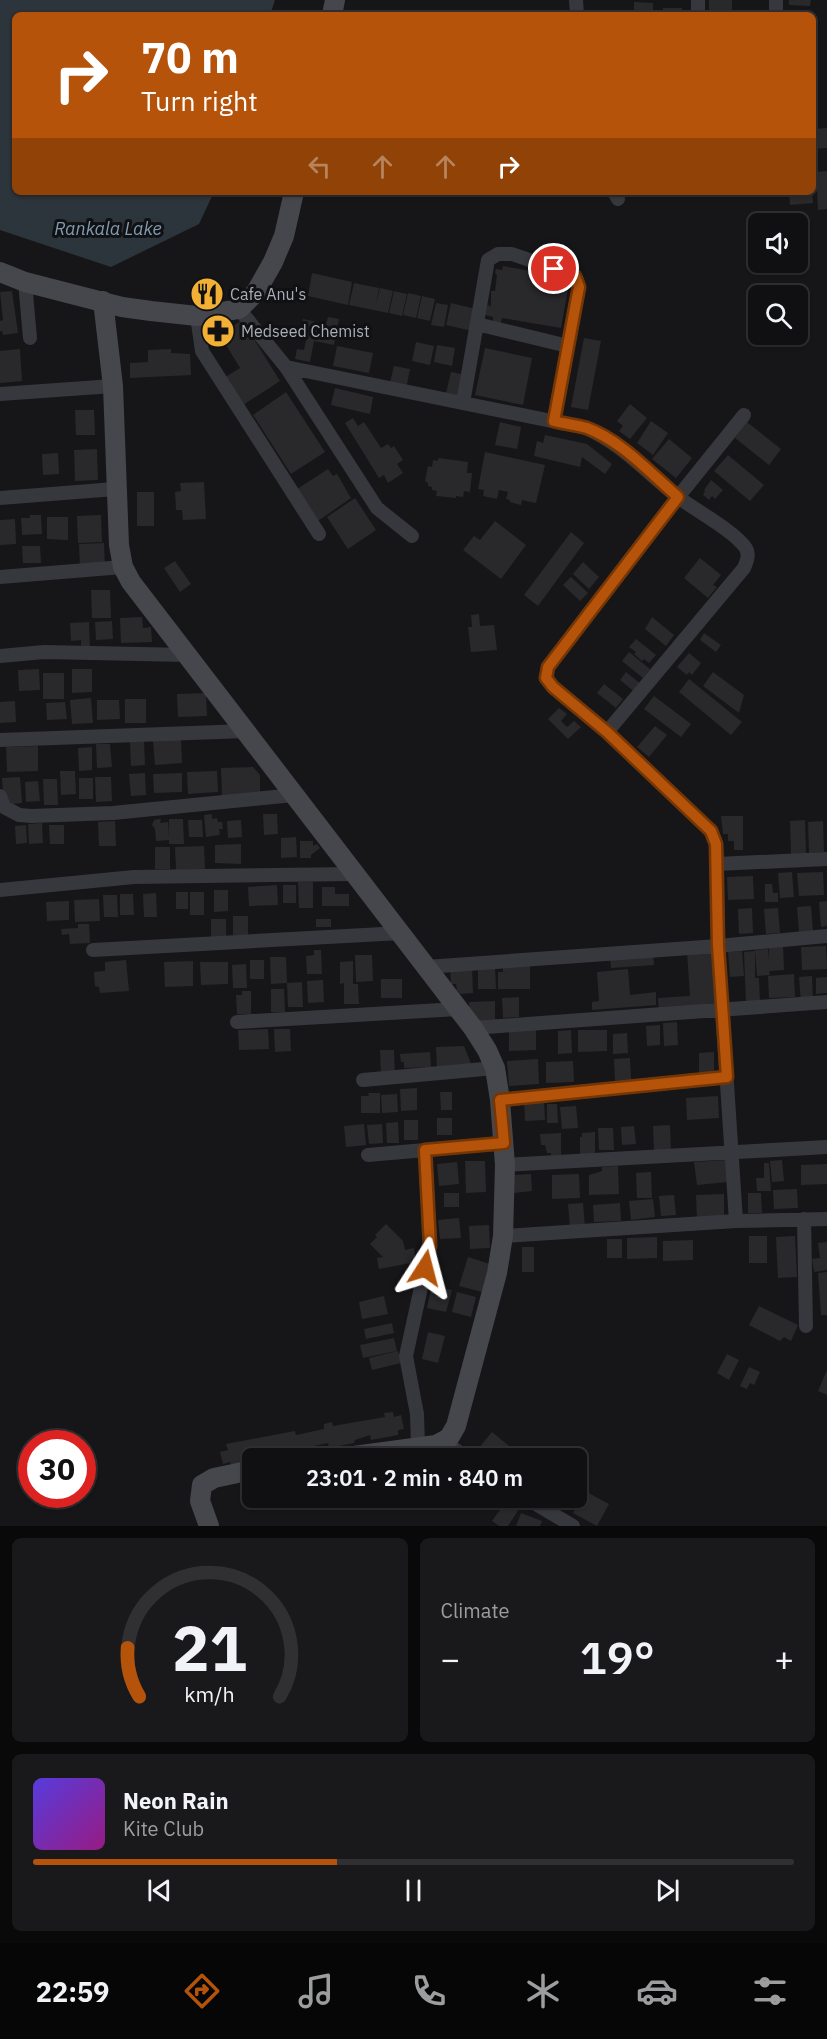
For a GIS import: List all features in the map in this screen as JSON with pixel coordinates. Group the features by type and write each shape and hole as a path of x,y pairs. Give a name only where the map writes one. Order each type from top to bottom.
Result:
{"street":[{"path":"0,272 25,282 151,312 197,316 239,309 256,292 273,262 284,236 293,195"},
{"path":"463,403 488,260 498,254 512,254 575,276 579,287 554,421"},
{"path":"25,282 30,338"},
{"path":"103,302 113,386 118,545 123,567 131,582 473,1028 495,1068 505,1165 503,1236 497,1273 456,1426 449,1438 443,1441 411,1448"},
{"path":"239,309 286,367 377,508 412,537"},
{"path":"197,316 202,351 319,534"},
{"path":"477,324 568,346"},
{"path":"286,367 586,428 627,453 678,497 746,547 748,557 744,568 607,732"},
{"path":"0,394 113,386"},
{"path":"736,1221 718,946 716,844 711,831 607,732 553,687 546,678 548,667 744,415"},
{"path":"0,498 115,489"},
{"path":"0,577 123,567"},
{"path":"0,656 44,652 188,655"},
{"path":"0,740 246,731"},
{"path":"0,796 4,807 20,815 31,816 113,813 294,795"},
{"path":"717,864 827,859"},
{"path":"0,891 134,877 355,874"},
{"path":"93,950 401,933"},
{"path":"426,967 827,936"},
{"path":"473,1028 827,1002"},
{"path":"237,1022 458,1009"},
{"path":"363,1080 495,1068"},
{"path":"500,1100 727,1077"},
{"path":"368,1155 504,1143"},
{"path":"505,1165 827,1147"},
{"path":"418,1447 417,1413 406,1356 430,1246 425,1150"},
{"path":"804,1219 806,1326"},
{"path":"503,1236 736,1221 827,1219"},
{"path":"443,1441 453,1448"},
{"path":"209,1526 200,1501 202,1485 214,1478 242,1472"},
{"path":"536,1508 550,1520 573,1526"}],"water":[{"name":"Rankala Lake","path":"0,0 275,0 271,12 12,12 12,195 213,195 199,224 111,267 0,230"}],"building":[{"path":"709,0 732,0 732,12 709,12"},
{"path":"789,0 811,0 810,6 789,5"},
{"path":"634,2 653,3 653,12 634,12"},
{"path":"663,8 682,8 682,12 663,12"},
{"path":"738,10 764,11 764,12 738,12"},
{"path":"827,128 827,148 816,149 816,129"},
{"path":"827,171 827,209 818,210 816,172"},
{"path":"789,195 812,195 813,203 790,205"},
{"path":"503,266 570,278 561,328 502,318 501,323 493,322 493,317 485,315 487,305 491,306 491,291 495,291 496,269 502,270"},
{"path":"312,273 352,282 348,305 308,296"},
{"path":"354,283 379,288 376,304 380,288 393,291 388,313 349,305"},
{"path":"12,291 18,333 3,335 0,331 0,321 3,320 0,292"},
{"path":"394,291 407,294 402,316 389,313"},
{"path":"408,293 421,296 416,318 403,315"},
{"path":"422,296 435,299 430,321 417,318"},
{"path":"436,303 448,305 444,327 431,325"},
{"path":"451,303 476,309 472,331 446,325"},
{"path":"328,317 339,319 334,345 314,341 310,362 295,359 297,349 304,350 308,332 301,331 303,319 326,324"},
{"path":"242,320 280,381 240,407 222,379 240,368 220,335"},
{"path":"584,338 601,341 588,410 571,407"},
{"path":"416,342 434,346 430,365 412,361"},
{"path":"437,345 455,348 452,366 434,362"},
{"path":"337,346 373,353 369,373 333,366"},
{"path":"485,348 532,358 523,405 475,395"},
{"path":"20,349 22,381 0,383 0,351"},
{"path":"171,349 171,353 190,354 191,375 130,378 130,363 148,362 148,350"},
{"path":"394,366 410,369 406,389 389,386"},
{"path":"451,372 467,375 462,396 446,393"},
{"path":"335,388 373,397 370,414 331,405"},
{"path":"286,392 325,452 291,474 253,415"},
{"path":"630,404 647,418 630,439 619,431 623,426 617,421"},
{"path":"75,410 94,410 95,435 76,435"},
{"path":"353,418 358,426 364,422 381,448 388,444 391,448 394,446 403,460 397,464 403,473 388,483 384,475 379,478 345,423"},
{"path":"651,421 668,433 653,455 637,443"},
{"path":"500,422 521,427 517,449 495,445"},
{"path":"747,422 781,449 769,465 735,438"},
{"path":"545,435 587,444 612,464 605,474 582,457 580,467 534,456 537,441 543,443"},
{"path":"669,439 692,458 676,478 652,459"},
{"path":"97,449 98,480 75,481 74,450"},
{"path":"485,452 545,465 536,503 522,500 521,505 510,502 506,499 508,492 499,490 497,499 483,496 484,490 478,489"},
{"path":"58,453 59,474 43,475 42,454"},
{"path":"728,455 764,485 750,501 714,471"},
{"path":"439,458 468,462 467,473 472,473 470,492 464,491 463,497 456,496 456,498 436,496 437,491 432,490 432,487 428,486 425,481 428,466 432,467 433,460 437,461"},
{"path":"328,469 333,476 337,474 351,498 315,523 294,491"},
{"path":"711,480 723,490 715,499 712,496 709,500 703,495"},
{"path":"204,482 206,519 183,520 182,510 176,510 175,492 181,491 180,483"},
{"path":"137,492 154,492 154,526 137,526"},
{"path":"355,498 376,530 348,549 327,517"},
{"path":"30,515 41,515 42,534 22,535 21,518 30,518"},
{"path":"101,515 102,542 78,543 77,516"},
{"path":"47,517 68,517 68,540 47,539"},
{"path":"15,519 16,544 0,545 0,520"},
{"path":"495,521 526,545 501,579 463,550 474,536 480,540"},
{"path":"571,532 584,543 538,606 524,595"},
{"path":"104,543 105,568 80,569 79,544"},
{"path":"22,546 40,546 41,563 23,563"},
{"path":"700,558 721,575 713,585 717,587 708,598 684,578"},
{"path":"175,561 191,584 180,592 164,568"},
{"path":"583,562 599,577 589,589 573,574"},
{"path":"571,577 588,593 580,601 563,585"},
{"path":"91,590 110,590 111,618 92,618"},
{"path":"479,614 480,626 494,625 497,650 471,652 468,627 472,627 471,615"},
{"path":"142,617 143,628 151,627 152,642 121,643 120,618"},
{"path":"652,617 674,635 666,646 645,629"},
{"path":"112,621 113,639 96,640 95,622"},
{"path":"89,622 90,649 81,650 81,640 71,641 70,623"},
{"path":"704,633 721,645 716,652 700,640"},
{"path":"636,639 656,655 649,663 644,659 642,661 629,647"},
{"path":"629,652 650,669 643,678 622,661"},
{"path":"689,653 701,663 692,675 689,672 687,675 677,667"},
{"path":"39,669 40,690 19,691 18,670"},
{"path":"72,669 92,669 92,692 72,693"},
{"path":"626,672 642,685 636,693 620,680"},
{"path":"713,672 744,695 739,713 703,686"},
{"path":"43,673 64,673 64,699 43,699"},
{"path":"689,679 742,722 731,735 679,692"},
{"path":"604,684 623,699 616,708 597,693"},
{"path":"206,693 207,716 178,717 177,694"},
{"path":"654,696 691,724 681,737 644,709"},
{"path":"91,698 93,723 72,724 70,700"},
{"path":"125,699 146,699 146,723 125,723"},
{"path":"97,700 119,700 120,719 97,720"},
{"path":"15,701 16,722 0,723 0,702"},
{"path":"65,702 67,719 47,720 46,703"},
{"path":"559,708 567,714 561,721 567,727 574,721 581,727 568,739 548,719"},
{"path":"655,726 667,735 649,757 637,747"},
{"path":"181,738 182,763 155,765 153,740"},
{"path":"144,741 145,765 131,766 130,742"},
{"path":"96,744 110,744 112,767 97,768"},
{"path":"38,746 38,771 7,772 6,747"},
{"path":"92,747 92,770 79,771 78,748"},
{"path":"253,767 260,775 260,795 222,796 221,768"},
{"path":"60,771 75,771 76,794 61,795"},
{"path":"217,771 218,792 188,794 187,772"},
{"path":"145,773 146,795 131,796 129,774"},
{"path":"182,773 182,792 154,793 153,774"},
{"path":"20,777 22,803 4,805 2,778"},
{"path":"95,777 111,777 112,801 96,802"},
{"path":"79,778 93,778 93,799 79,799"},
{"path":"43,779 57,779 58,805 44,805"},
{"path":"38,781 40,801 26,802 25,782"},
{"path":"212,814 212,819 217,818 218,822 222,822 223,829 219,829 220,835 206,837 204,815"},
{"path":"263,814 277,814 278,834 264,835"},
{"path":"721,816 743,816 743,850 734,850 734,841 728,841 728,834 723,834"},
{"path":"161,819 160,823 168,822 168,837 169,819 183,819 184,844 169,844 169,840 156,841 155,829 152,825 154,820"},
{"path":"188,820 202,820 203,837 189,837"},
{"path":"241,820 242,837 228,838 227,821"},
{"path":"805,820 806,854 791,854 790,821"},
{"path":"115,821 116,846 99,846 98,822"},
{"path":"823,821 824,852 809,853 808,822"},
{"path":"42,823 43,843 29,844 28,824"},
{"path":"26,825 27,843 16,844 15,826"},
{"path":"49,825 64,825 64,844 50,844"},
{"path":"296,837 297,857 281,858 281,838"},
{"path":"300,841 313,841 313,846 317,844 320,848 311,855 311,858 300,858"},
{"path":"241,844 241,864 215,863 215,845"},
{"path":"204,846 205,869 176,870 175,847"},
{"path":"155,847 170,847 170,869 155,869"},
{"path":"792,872 794,897 780,898 778,873"},
{"path":"823,872 824,895 799,896 797,873"},
{"path":"753,876 754,899 728,900 727,877"},
{"path":"298,882 313,882 313,908 299,908"},
{"path":"765,884 772,884 773,893 778,893 778,902 765,902"},
{"path":"277,885 278,905 249,906 248,887"},
{"path":"283,885 296,885 296,903 283,903"},
{"path":"322,887 335,887 335,894 349,894 349,906 322,906"},
{"path":"214,890 228,890 228,911 214,912"},
{"path":"176,892 188,892 188,909 176,909"},
{"path":"190,892 204,892 204,915 190,915"},
{"path":"156,893 157,917 144,917 143,894"},
{"path":"120,894 133,894 134,915 120,915"},
{"path":"103,895 117,895 118,917 104,917"},
{"path":"99,899 100,921 75,922 74,900"},
{"path":"69,901 69,920 47,921 46,902"},
{"path":"827,901 827,926 821,927 819,902"},
{"path":"811,906 813,931 799,932 797,907"},
{"path":"752,908 753,933 739,934 738,909"},
{"path":"778,908 780,933 766,934 764,909"},
{"path":"233,916 248,916 248,935 233,935"},
{"path":"211,919 226,919 226,939 211,940"},
{"path":"316,919 331,919 331,927 316,927"},
{"path":"78,924 89,924 90,943 70,944 69,934 62,935 61,929 78,928"},
{"path":"769,945 783,945 784,970 769,971 770,975 757,976 755,950 768,949 769,960"},
{"path":"826,946 827,969 802,970 801,947"},
{"path":"314,950 321,950 322,974 307,974 306,956 314,955"},
{"path":"712,950 715,1009 659,1013 658,998 690,996 687,952"},
{"path":"742,951 744,976 730,977 728,952"},
{"path":"755,951 755,978 759,978 760,1003 746,1004 744,952"},
{"path":"653,954 654,965 611,968 610,956"},
{"path":"355,955 372,955 373,981 356,982"},
{"path":"270,957 286,957 287,983 271,984"},
{"path":"126,960 129,991 100,993 99,987 95,986 94,972 105,971 105,962"},
{"path":"250,960 264,960 264,979 250,979"},
{"path":"193,961 193,986 165,987 164,962"},
{"path":"353,961 353,984 358,984 359,1004 344,1004 344,983 340,984 340,962"},
{"path":"200,962 228,962 228,984 201,985"},
{"path":"246,964 247,988 233,988 232,965"},
{"path":"530,964 530,989 498,989 498,972 503,972 503,965"},
{"path":"495,966 496,989 478,989 478,967"},
{"path":"450,967 472,967 473,993 460,994 456,984 451,984"},
{"path":"628,969 630,995 656,992 656,1005 592,1010 592,1002 599,1001 597,972"},
{"path":"794,974 795,997 769,998 768,976"},
{"path":"812,976 813,1002 801,1003 799,977"},
{"path":"827,977 827,993 816,994 816,978"},
{"path":"381,979 402,979 402,998 381,998"},
{"path":"323,980 324,1002 308,1003 307,981"},
{"path":"302,982 303,1007 288,1007 287,983"},
{"path":"271,989 284,989 285,1012 271,1012"},
{"path":"242,991 251,991 251,1014 237,1014 236,995 242,995"},
{"path":"519,997 519,1017 503,1018 502,998"},
{"path":"495,1001 495,1020 486,1024 473,1019 469,1013 469,1002"},
{"path":"677,1022 678,1045 664,1046 663,1023"},
{"path":"660,1025 660,1045 647,1046 646,1026"},
{"path":"268,1029 269,1049 239,1050 238,1030"},
{"path":"274,1029 290,1029 291,1051 275,1052"},
{"path":"536,1029 536,1050 509,1051 509,1030"},
{"path":"571,1030 572,1053 558,1054 558,1031"},
{"path":"578,1030 607,1030 607,1051 578,1052"},
{"path":"627,1033 628,1053 613,1054 613,1034"},
{"path":"464,1046 472,1066 437,1069 436,1047"},
{"path":"380,1050 394,1050 395,1075 381,1076"},
{"path":"430,1052 431,1067 404,1068 404,1062 401,1062 400,1054"},
{"path":"714,1052 714,1076 699,1077 699,1053"},
{"path":"630,1058 631,1080 615,1081 614,1059"},
{"path":"538,1059 539,1084 509,1086 507,1061"},
{"path":"573,1061 574,1082 546,1083 546,1062"},
{"path":"417,1088 417,1110 401,1111 400,1089"},
{"path":"440,1092 452,1092 452,1110 441,1110"},
{"path":"368,1093 380,1093 380,1113 361,1113 361,1096 369,1096"},
{"path":"397,1094 398,1112 382,1113 381,1095"},
{"path":"718,1096 719,1118 687,1120 686,1098"},
{"path":"544,1100 545,1120 525,1121 524,1101"},
{"path":"547,1104 557,1104 558,1123 547,1123"},
{"path":"576,1106 578,1128 562,1129 560,1107"},
{"path":"437,1118 452,1118 452,1135 437,1135"},
{"path":"404,1120 418,1120 418,1140 404,1140"},
{"path":"398,1122 399,1143 387,1143 386,1123"},
{"path":"364,1124 366,1145 346,1147 344,1126"},
{"path":"382,1124 383,1143 369,1144 367,1125"},
{"path":"670,1125 671,1152 654,1153 653,1126"},
{"path":"634,1126 636,1144 622,1145 621,1127"},
{"path":"598,1128 613,1128 614,1150 599,1150"},
{"path":"595,1132 595,1154 580,1155 582,1133"},
{"path":"561,1133 561,1159 551,1159 551,1153 547,1153 545,1145 541,1145 540,1134"},
{"path":"726,1160 728,1182 697,1185 694,1162"},
{"path":"782,1160 784,1181 772,1182 770,1161"},
{"path":"465,1161 485,1161 486,1192 466,1193"},
{"path":"457,1162 459,1184 439,1186 437,1164"},
{"path":"764,1163 769,1163 771,1191 757,1191 756,1178 764,1178"},
{"path":"827,1164 827,1184 801,1185 801,1165"},
{"path":"618,1166 619,1194 589,1195 589,1175 602,1171 602,1167"},
{"path":"651,1172 652,1198 637,1198 636,1173"},
{"path":"531,1174 532,1191 514,1193 513,1175"},
{"path":"579,1174 580,1198 552,1199 552,1175"},
{"path":"797,1189 798,1208 774,1209 773,1190"},
{"path":"444,1193 459,1193 459,1207 444,1207"},
{"path":"748,1193 761,1193 762,1213 748,1213"},
{"path":"724,1194 724,1219 697,1219 696,1195"},
{"path":"674,1195 676,1215 661,1216 659,1196"},
{"path":"653,1199 655,1217 631,1220 629,1201"},
{"path":"583,1203 585,1227 570,1228 568,1204"},
{"path":"620,1203 621,1221 594,1222 593,1205"},
{"path":"459,1218 461,1238 440,1239 438,1220"},
{"path":"386,1224 403,1241 405,1250 414,1248 416,1262 379,1269 377,1258 383,1257 370,1244"},
{"path":"489,1225 490,1248 470,1249 469,1226"},
{"path":"749,1236 767,1236 767,1263 749,1263"},
{"path":"795,1236 797,1277 778,1278 776,1237"},
{"path":"657,1237 657,1258 627,1259 627,1238"},
{"path":"607,1239 622,1239 622,1258 607,1258"},
{"path":"693,1240 693,1260 663,1261 663,1241"},
{"path":"827,1242 827,1270 814,1272 812,1259 820,1258 818,1243"},
{"path":"522,1247 534,1247 534,1272 522,1272"},
{"path":"468,1257 490,1264 482,1292 459,1286"},
{"path":"827,1272 827,1315 821,1315 818,1273"},
{"path":"432,1285 452,1290 446,1312 427,1308"},
{"path":"457,1292 476,1297 471,1317 452,1312"},
{"path":"384,1296 388,1314 362,1319 359,1302"},
{"path":"759,1306 798,1325 791,1341 784,1337 780,1341 749,1325"},
{"path":"392,1323 394,1333 366,1339 364,1329"},
{"path":"428,1332 445,1336 438,1363 422,1359"},
{"path":"394,1338 397,1351 363,1358 360,1345"},
{"path":"398,1351 401,1363 372,1370 369,1358"},
{"path":"727,1354 739,1360 729,1380 717,1373"},
{"path":"749,1367 760,1372 754,1385 750,1383 747,1389 740,1386"},
{"path":"827,1370 827,1395 818,1391"},
{"path":"393,1412 394,1417 401,1415 404,1429 398,1430 398,1435 371,1440 370,1435 355,1440 354,1443 329,1448 328,1443 305,1448 242,1448 242,1466 232,1468 230,1462 223,1464 220,1452 228,1450 226,1444 295,1431 296,1435 324,1429 324,1424 332,1422 333,1426 385,1417 384,1413"},
{"path":"492,1432 512,1448 479,1448"},
{"path":"587,1492 609,1504 597,1526 573,1513 576,1508 587,1508"},
{"path":"501,1508 519,1509 508,1526 499,1526 492,1521"},
{"path":"521,1513 542,1521 540,1526 516,1526"}],"place":[{"name":"Cafe Anu's","path":"207,294"},
{"name":"Medseed Chemist","path":"218,331"}],"route":[{"path":"425,1268 430,1246 425,1150 504,1143 500,1100 727,1077 718,946 716,844 711,831 607,732 553,687 546,678 548,667 678,497 627,453 599,434 586,428 554,421 579,287 575,276 554,269"}]}
